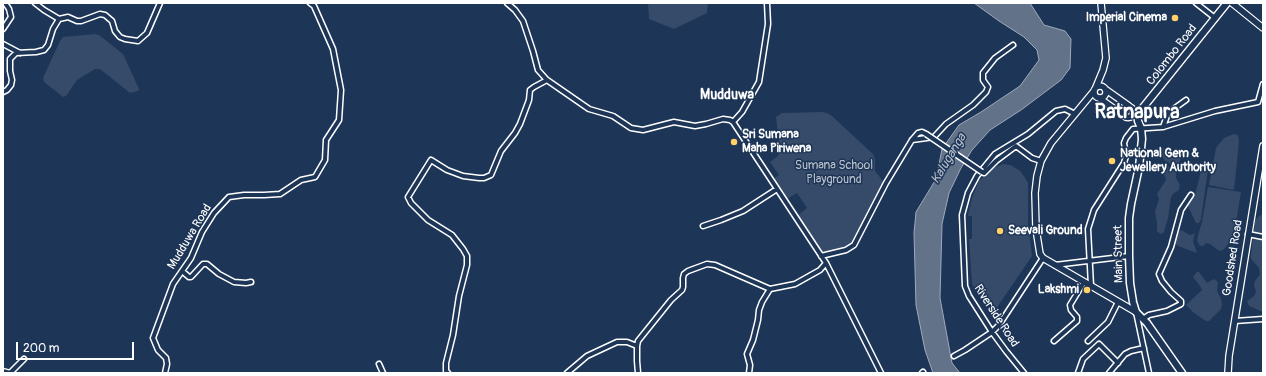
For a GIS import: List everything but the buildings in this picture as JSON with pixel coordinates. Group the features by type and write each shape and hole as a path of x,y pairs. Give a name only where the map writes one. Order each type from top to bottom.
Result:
{"highway":[{"name":"Colombo Road","path":"1138,121 1138,115 1142,109 1227,3"},
{"name":"Main Street","path":"1136,312 1130,283 1128,256 1129,218 1139,167 1142,140 1141,128 1138,121"},
{"path":"1136,312 1144,319 1182,373"}],"main road":[{"path":"1232,3 1263,28"},
{"path":"1096,93 1106,58 1100,4"},
{"path":"1096,93 1104,96 1106,92 1104,88 1103,70"},
{"path":"1132,111 1104,88 1099,86 1096,93 1085,102 1051,143 1041,161 1035,193 1036,229 1040,254 1043,258 1136,312"},
{"path":"1096,93 1127,118 1132,111 1142,109"},
{"path":"1123,115 1123,108 1126,106 1132,111 1138,121"},
{"name":"Goodshed Road","path":"1228,373 1229,356 1263,146"}],"street":[{"path":"3,29 10,17 9,9 5,3"},
{"path":"35,3 59,19 68,17 77,21 100,14 105,15 112,21 115,31 120,37 125,40 138,41 147,33 160,3"},
{"name":"Mudduwa Road","path":"165,373 167,364 166,358 158,350 153,338 173,284 191,258 202,232 214,213 229,197 244,194 280,194 301,180 315,177 325,160 326,140 339,120 342,90 333,49 314,6 310,3"},
{"path":"507,3 523,21 538,70 547,80 589,109 613,116 631,128 643,130 674,122 695,126 723,119 733,122 826,263 881,373"},
{"path":"733,122 742,112 759,82 768,24 766,3"},
{"path":"1196,3 1215,18"},
{"path":"3,92 11,85 10,59 16,53 44,50 48,45 53,29 59,19"},
{"path":"3,44 20,53"},
{"path":"912,140 934,137 946,124 972,105 986,92 988,87 983,80 983,73 995,58 1013,44"},
{"path":"448,373 446,371 446,363 453,335 459,296 467,265 466,256 463,249 452,235 428,220 411,203 408,197 431,160 447,170 463,176 484,178 491,175 501,151 516,133 529,100 530,90 547,80"},
{"path":"1091,286 1088,229 1094,210 1124,163 1126,156 1124,143 1126,138 1134,129 1163,127 1215,111 1258,102 1263,84"},
{"path":"1163,127 1168,113 1186,100"},
{"name":"Riverside Road","path":"1024,373 992,332 969,296 965,286 962,215 968,193 977,176 995,154 1028,134 1056,112 1066,109 1075,114"},
{"path":"821,256 846,250 854,245 886,183 912,140 918,133 922,132 926,134 984,173 996,160 1016,146 1032,158 1041,161"},
{"path":"703,226 722,220 742,211 777,189"},
{"path":"1144,319 1150,315 1167,311 1181,304 1181,301 1171,292 1162,280 1160,274 1171,247 1181,210 1191,195"},
{"path":"1248,234 1263,237"},
{"path":"1055,265 1128,256"},
{"path":"954,356 992,332 999,324 1043,258"},
{"path":"638,373 637,346 642,336 671,300 682,290 684,274 688,271 707,264 715,265 770,288 794,284 820,270 826,263"},
{"path":"182,271 189,277 203,264 207,264 219,274 234,282 250,282"},
{"path":"1054,341 1077,321 1077,317 1071,310 1070,305 1084,282"},
{"path":"749,373 750,365 747,354 753,340 759,310 770,288"},
{"path":"1088,341 1108,322 1118,302"},
{"path":"1136,312 1149,373"},
{"path":"1235,321 1263,320"},
{"path":"566,373 587,356 617,342 627,342 637,346"},
{"path":"1078,373 1083,359 1099,344 1118,363"},
{"path":"1109,373 1125,354 1144,348"},
{"path":"3,371 10,373 24,359"},
{"path":"379,364 383,373"}],"green space":[{"path":"648,3 708,3 707,13 674,29 649,19"},
{"path":"95,34 99,35 123,54 139,89 138,91 130,93 100,69 95,69 77,80 66,96 63,97 44,82 43,78 63,37"},
{"name":"Sumana School Playground","path":"823,112 833,117 873,154 875,159 875,171 882,180 883,184 853,243 851,245 825,252 822,251 798,215 807,208 797,193 787,199 773,179 779,175 770,162 778,156 780,152 776,117 782,113"},
{"path":"1234,134 1238,135 1239,141 1234,190 1209,185 1216,148 1224,138"},
{"path":"1164,148 1174,153 1180,151 1182,155 1176,172 1176,178 1180,185 1179,190 1171,197 1168,218 1162,234 1157,231 1155,211 1159,199 1157,194 1166,180 1165,176 1161,173 1160,168 1162,166 1170,167 1171,165 1165,161 1160,152"},
{"name":"Seevali Ground","path":"1003,164 1011,165 1020,171 1028,183 1028,223 1032,256 996,309 989,308 972,284 969,239 972,239 972,216 968,216 972,198 979,181 992,169"},
{"path":"1203,169 1208,171 1201,219 1199,223 1196,223 1187,204 1195,195 1201,170"},
{"path":"1208,187 1241,192 1234,235 1226,247 1219,251 1210,244 1206,243 1203,246 1200,246 1197,241"},
{"path":"1263,215 1263,311 1249,306 1247,301 1254,296 1256,292 1254,285 1260,274 1259,268 1251,259 1251,254 1255,221"},
{"path":"1181,230 1190,235 1195,233 1193,241 1197,253 1178,246 1175,243 1176,236"},
{"path":"1197,272 1199,272 1207,283 1214,279 1218,282 1217,291 1221,299 1221,309 1209,321 1206,321 1194,313 1186,305 1202,290 1193,277"}],"water":[{"name":"Kaluganga","path":"974,3 1030,3 1044,25 1065,31 1071,39 1070,68 1061,80 1021,110 990,130 972,150 961,168 949,193 942,224 940,298 952,363 960,373 933,373 925,350 916,305 914,233 916,212 936,179 942,149 959,125 1020,86 1039,60 1037,50 1024,37"}],"place":[{"name":"Imperial Cinema","path":"1175,18"},
{"name":"Sri Sumana Maha Piriwena","path":"734,142"},
{"name":"National Gem & Jewellery Authority","path":"1112,161"},
{"name":"Seevali Ground","path":"1000,231"},
{"name":"Lakshmi","path":"1087,290"}],"district":[{"name":"Mudduwa","path":"727,95"},
{"name":"Ratnapura","path":"1137,113"}]}
